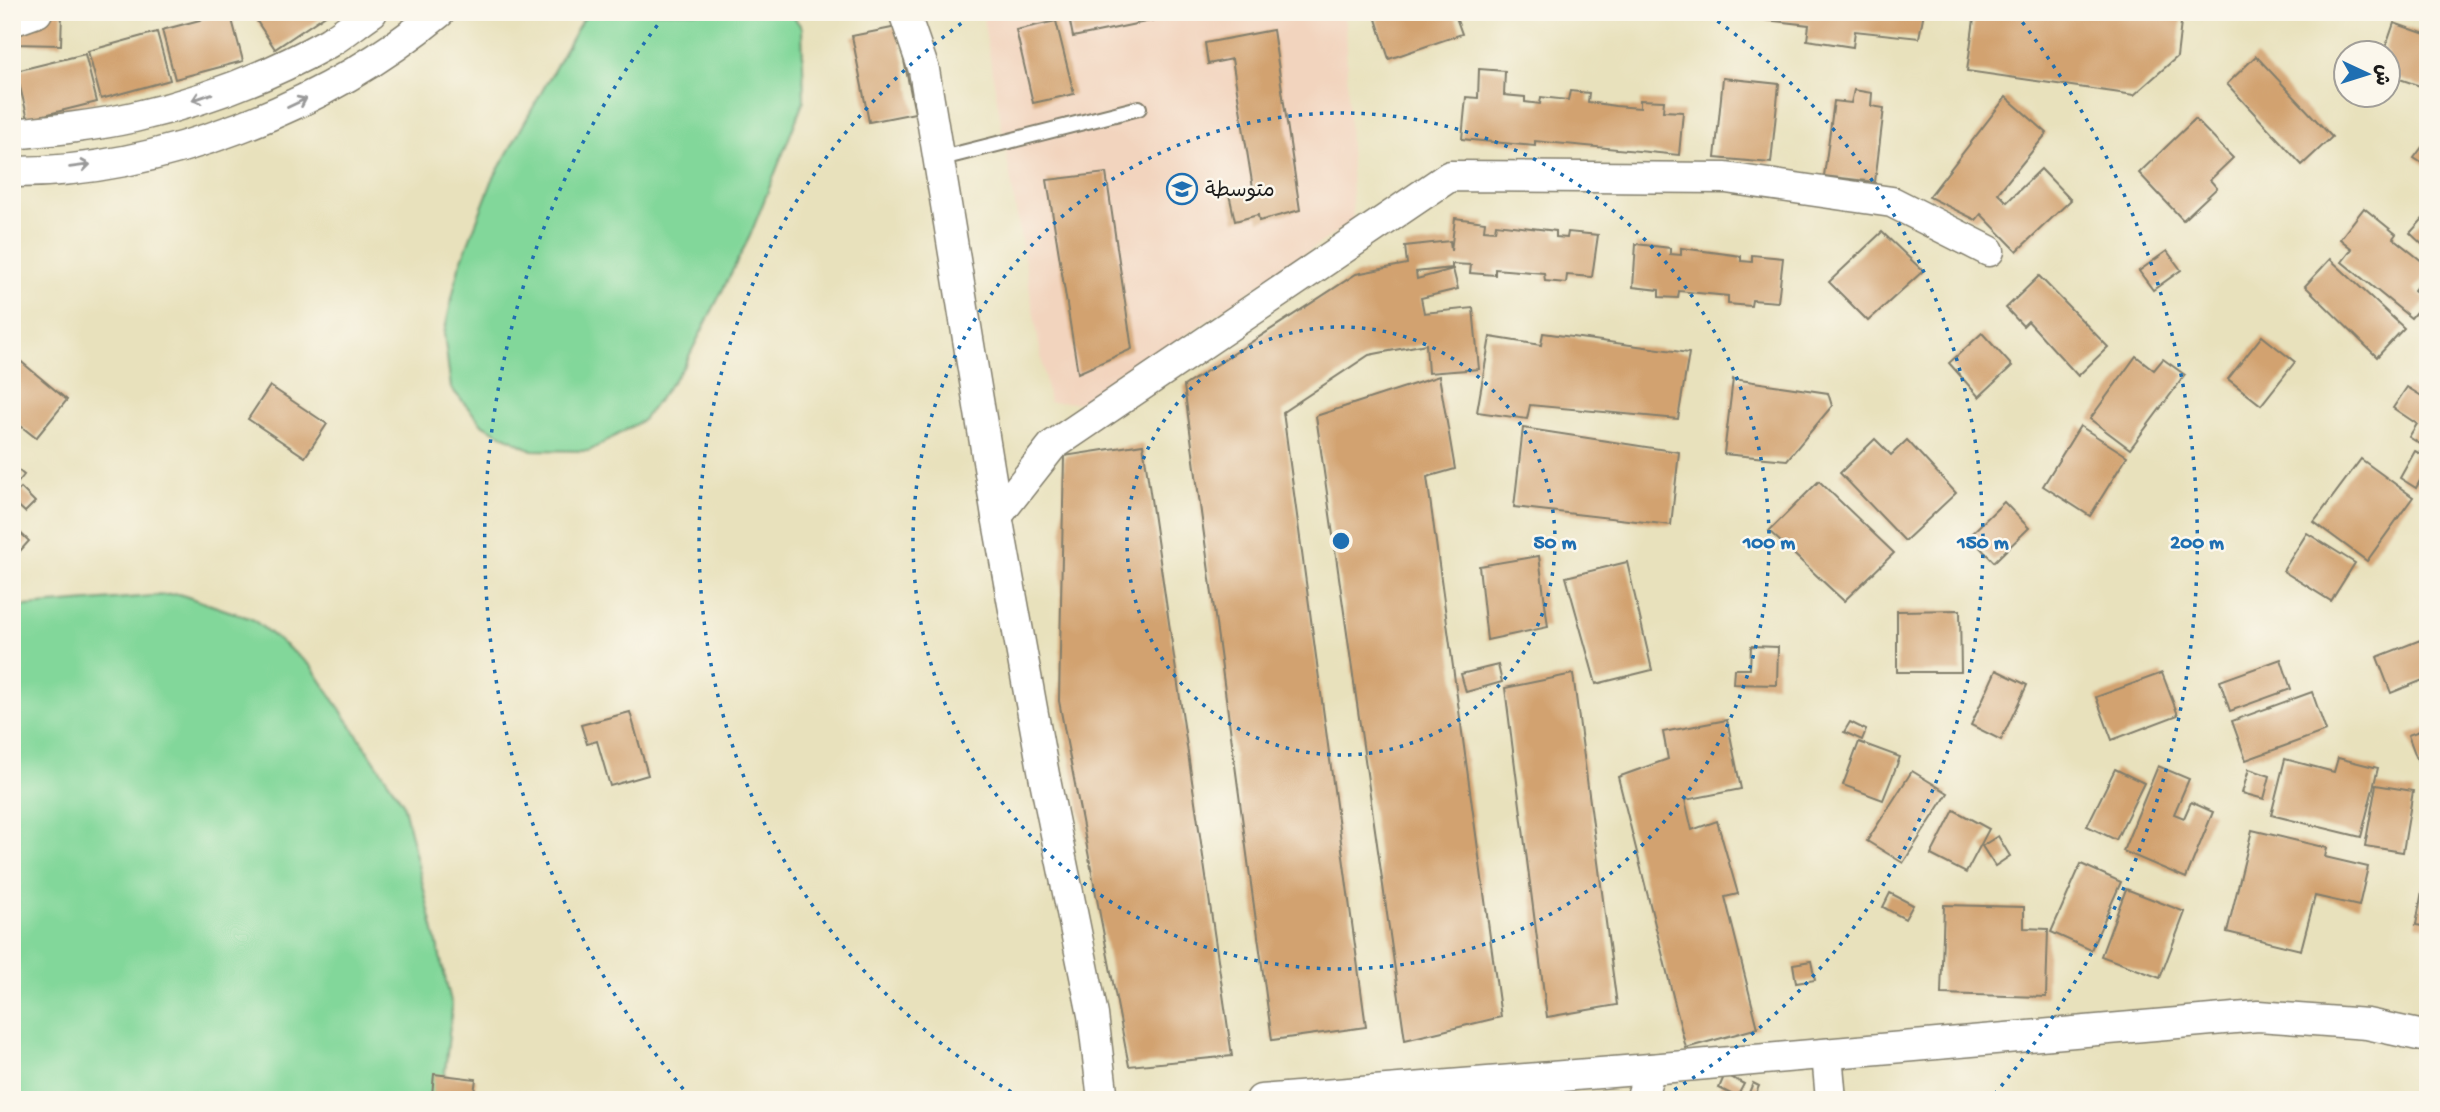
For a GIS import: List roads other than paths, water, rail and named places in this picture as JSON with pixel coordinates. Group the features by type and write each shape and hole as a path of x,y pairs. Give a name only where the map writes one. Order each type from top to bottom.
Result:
{"street":[{"path":"12,21 37,12"},
{"path":"12,134 68,129 134,117 197,99 288,62 329,42 372,12"},
{"path":"12,172 91,165 150,155 229,131 299,103 360,70 440,12"},
{"path":"904,12 924,70 997,516 1042,762 1093,1015 1103,1100"},
{"path":"997,516 1052,446 1450,176 1726,178 1892,202 1990,251"},
{"path":"1261,1100 2258,1016 2367,1024 2428,1037"},
{"path":"1827,1054 1831,1100"},
{"path":"1641,1100 1650,1069"}],"lane":[{"path":"937,159 1139,107"}],"place":[{"name":"متوسطة","path":"1182,189"}]}
